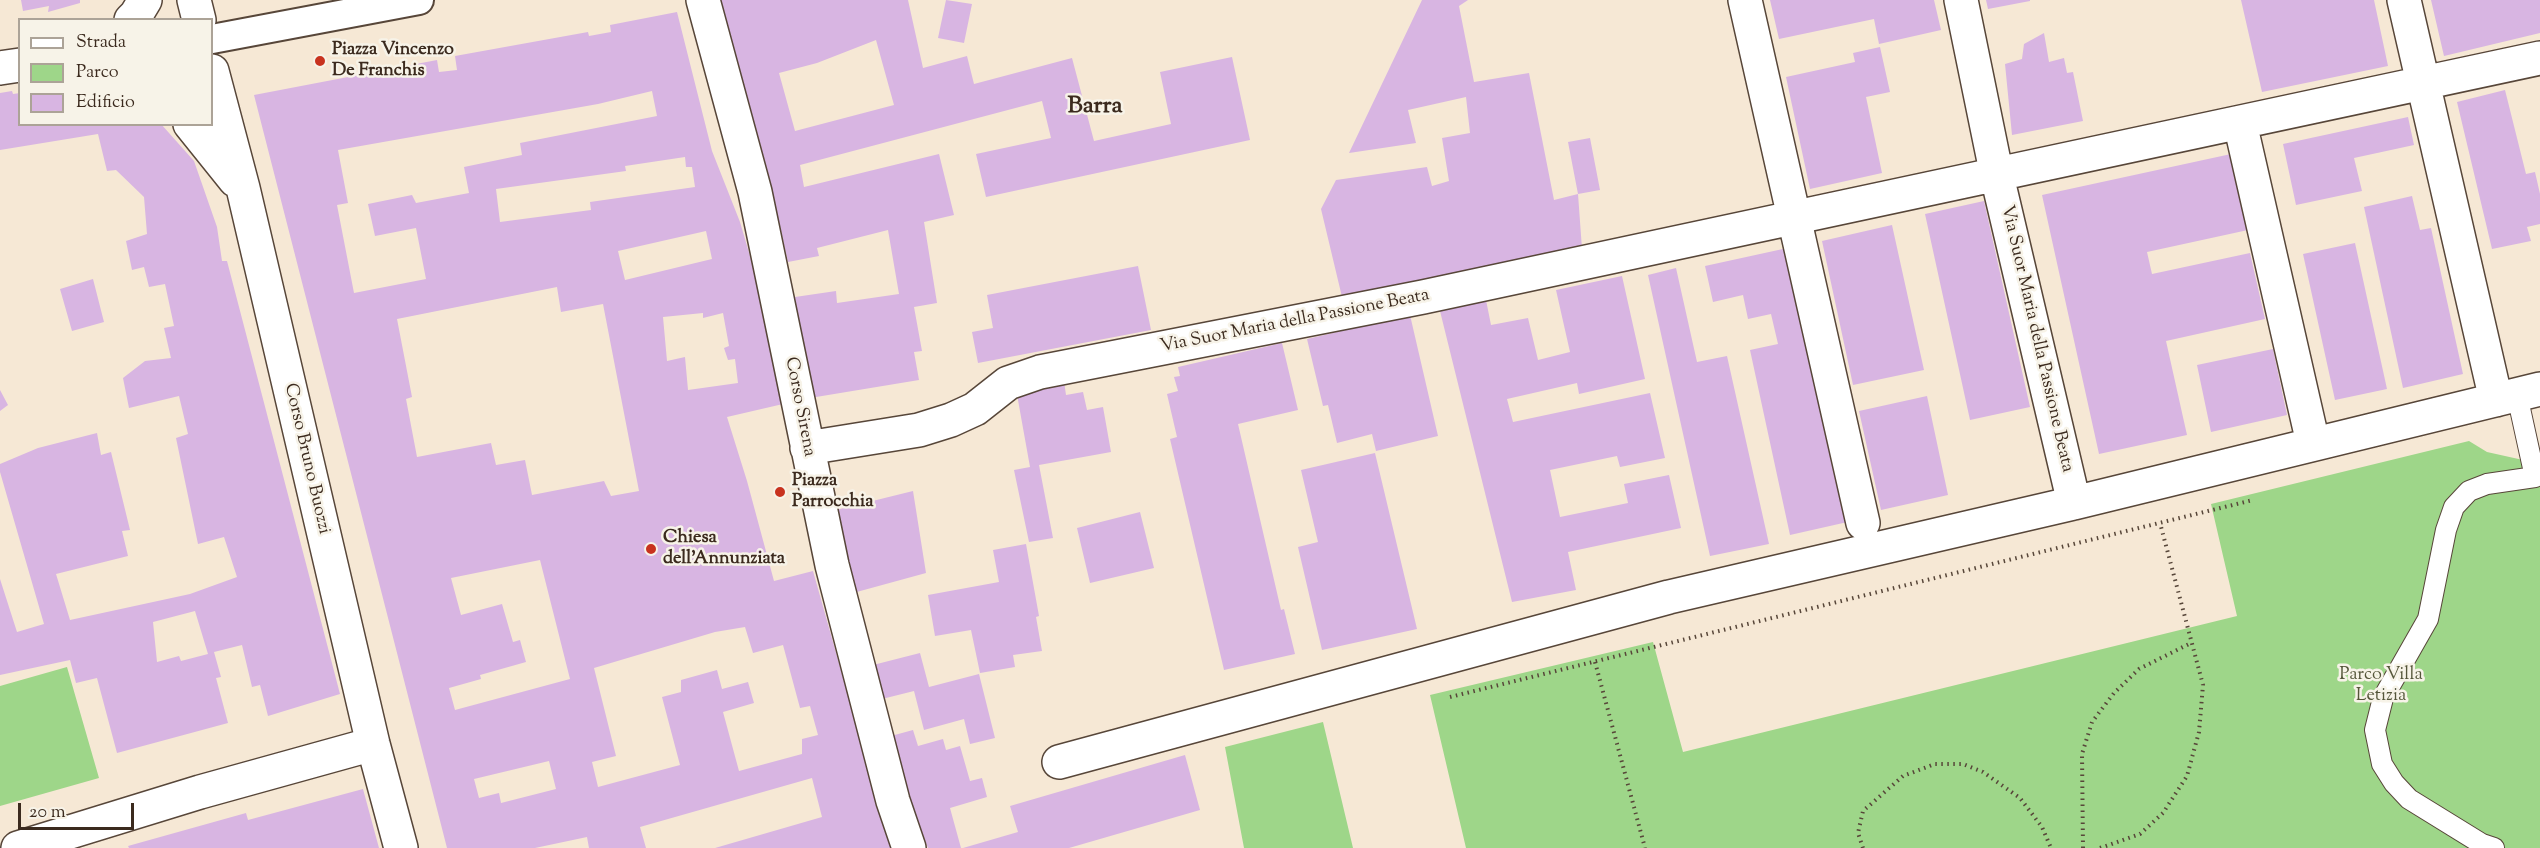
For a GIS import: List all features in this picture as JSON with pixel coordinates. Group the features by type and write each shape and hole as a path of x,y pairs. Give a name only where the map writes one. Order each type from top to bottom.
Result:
{"street":[{"path":"133,18 145,0"},
{"path":"194,0 198,18"},
{"path":"213,39 419,0"},
{"name":"Corso Sirena","path":"703,0 755,192 832,565 893,801 909,848"},
{"path":"1745,0 1863,523"},
{"name":"Via Suor Maria della Passione Beata","path":"1961,0 1998,176 2074,503"},
{"path":"1059,762 1669,597 2074,503 2313,443 2518,395 2422,84 2404,0"},
{"name":"Via Suor Maria della Passione Beata","path":"807,448 919,430 951,420 975,409 1008,382 1040,372 1423,297 1794,220 2540,58"},
{"path":"0,68 18,65"},
{"name":"Corso Bruno Buozzi","path":"213,74 243,188 373,744 401,848"},
{"path":"2240,123 2313,443"},
{"path":"192,126 243,188"},
{"path":"18,848 200,792 373,744"}],"lane":[{"path":"2494,848 2482,844 2409,799 2394,783 2382,764 2375,730 2383,698 2428,619 2446,530 2454,507 2469,491 2487,484 2535,477 2518,395"}],"path":[{"path":"1448,698 2200,513"},
{"path":"2100,848 2140,834 2163,813 2187,776 2199,732 2203,686 2160,523"},
{"path":"2083,848 2082,754 2092,722 2114,693 2139,669 2191,643"},
{"path":"1596,662 1645,848"},
{"path":"1863,848 1858,833 1863,811 1903,776 1935,764 1964,764 1983,772 2020,798 2042,827 2051,848"}],"green space":[{"name":"Parco Villa Letizia","path":"2469,441 2487,452 2523,460 2540,456 2540,848 1466,848 1430,695 1653,642 1683,752 2237,616 2211,504"},
{"path":"67,667 99,778 0,806 0,686"},
{"path":"1323,722 1353,848 1244,848 1225,747"}],"building":[{"path":"21,0 80,0 80,3 48,12 49,6 23,11"},
{"path":"721,0 908,0 923,68 967,56 974,84 1072,58 1094,141 1171,124 1160,72 1232,57 1250,140 986,197 976,154 1051,138 1042,101 800,165 804,187 939,154 954,215 924,222 937,303 914,307 922,351 914,352 919,380 810,398 795,297 836,291 837,303 899,294 888,230 817,248 819,256 788,262 768,173","holes":["876,40 894,105 795,131 779,73 817,63"]},
{"path":"946,0 972,4 964,43 938,38"},
{"path":"1422,0 1468,0 1459,6 1474,82 1529,73 1554,200 1578,194 1582,249 1342,297 1321,209 1336,180 1427,167 1432,186 1449,181 1442,138 1470,133 1466,97 1408,110 1416,143 1349,153"},
{"path":"1770,0 1934,0 1941,30 1879,44 1874,19 1779,39"},
{"path":"1986,0 2030,0 2030,1 1988,9"},
{"path":"2241,0 2374,0 2388,66 2262,92"},
{"path":"2431,0 2540,0 2540,33 2444,56"},
{"path":"677,12 712,151 740,222 755,273 783,404 727,417 774,581 813,571 891,848 715,848 822,817 812,778 640,827 646,848 589,848 587,837 535,848 447,848 254,95 437,60 439,72 457,70 455,56 588,32 589,36 611,32 610,25","holes":["652,91 657,116 520,143 522,155 464,167 469,193 416,203 412,195 368,204 375,236 416,228 426,279 354,293 337,205 348,203 338,150 598,104","685,157 686,167 692,167 695,187 590,202 591,210 500,222 496,189 626,171 625,166","706,231 712,259 625,280 618,251","557,287 561,312 603,304 639,491 611,496 604,481 532,495 525,460 496,465 491,443 417,457 406,399 412,397 397,319","703,313 703,318 723,313 729,346 724,348 728,360 735,359 738,383 688,390 685,357 667,361 663,317","540,560 570,679 455,710 449,688 481,679 480,675 526,662 520,640 513,642 502,604 461,615 451,578","745,627 753,653 783,645 800,708 810,706 818,735 802,739 802,754 739,771 723,712 754,703 748,682 722,689 717,670 681,680 681,692 662,697 680,765 598,787 592,762 616,756 594,668 715,632","549,761 556,789 501,803 499,793 479,798 474,779"]},
{"path":"2044,33 2049,62 2064,58 2067,73 2073,72 2083,121 2012,135 2005,64 2022,59 2024,44"},
{"path":"1880,47 1890,92 1866,97 1882,173 1810,189 1786,77 1855,62 1853,53"},
{"path":"2505,90 2526,174 2535,172 2540,194 2540,224 2527,227 2531,241 2492,249 2457,102"},
{"path":"12,91 13,94 18,93 18,126 163,126 194,161 217,227 222,261 227,261 340,694 268,716 260,685 252,687 242,645 214,652 221,677 216,678 228,723 117,753 97,678 76,683 70,660 0,675 0,579 17,632 44,624 0,472 0,464 38,448 97,433 101,455 111,452 130,530 122,531 128,556 56,574 70,620 190,594 237,577 224,537 198,544 176,438 188,434 179,396 129,408 123,378 145,361 171,358 164,328 174,326 165,284 149,287 144,267 132,270 126,241 147,234 144,197 116,170 107,171 98,134 0,150 0,93","holes":["195,611 208,654 181,661 179,656 157,662 153,622"]},
{"path":"2408,117 2414,145 2354,158 2362,191 2296,205 2283,144"},
{"path":"1590,138 1600,190 1578,194 1568,142"},
{"path":"2231,154 2248,230 2147,252 2152,274 2250,253 2265,319 2166,341 2187,435 2099,454 2042,195"},
{"path":"2412,196 2420,230 2431,228 2463,374 2403,388 2364,207"},
{"path":"1984,201 2030,407 1970,420 1925,214"},
{"path":"1892,225 1924,370 1853,385 1822,241"},
{"path":"2355,243 2387,389 2335,400 2303,254"},
{"path":"1792,247 1852,521 1790,535 1750,350 1778,344 1771,314 1748,319 1743,295 1713,302 1705,266"},
{"path":"1138,266 1151,330 978,363 972,332 993,328 987,295"},
{"path":"1676,268 1697,362 1727,356 1769,544 1710,556 1648,275"},
{"path":"1622,276 1645,379 1579,394 1577,383 1507,399 1513,422 1650,393 1665,458 1620,467 1617,456 1550,470 1560,517 1628,503 1624,484 1669,475 1681,528 1568,552 1576,590 1512,602 1440,311 1486,300 1491,325 1528,318 1538,360 1570,352 1556,290"},
{"path":"93,279 104,322 72,331 60,289"},
{"path":"1410,315 1438,436 1376,451 1372,434 1337,443 1328,405 1323,406 1307,339"},
{"path":"1282,343 1298,410 1238,424 1281,610 1284,609 1295,654 1224,670 1170,439 1177,437 1167,394 1178,391 1174,377 1180,376 1178,367"},
{"path":"2273,349 2287,415 2211,432 2197,365"},
{"path":"1064,381 1066,395 1083,392 1087,410 1103,407 1111,452 1039,465 1053,538 1029,542 1014,470 1030,467 1016,389"},
{"path":"0,390 8,405 0,411"},
{"path":"1927,396 1948,495 1881,510 1859,411"},
{"path":"1375,453 1417,629 1322,650 1298,547 1318,542 1301,470"},
{"path":"913,491 926,573 853,593 832,511"},
{"path":"1140,512 1154,568 1090,583 1077,528"},
{"path":"1026,544 1039,616 1036,617 1042,651 1013,655 1015,667 980,673 971,630 935,636 928,595 999,582 993,550"},
{"path":"920,653 929,687 979,674 995,738 970,744 964,719 924,730 914,691 882,699 873,665"},
{"path":"913,730 918,746 943,739 946,750 960,746 970,781 982,778 987,797 950,808 961,848 928,848 907,795 891,736"},
{"path":"1185,755 1200,810 1069,848 963,848 1018,832 1010,806"},
{"path":"363,789 379,848 129,848 128,846 246,813 248,820"}],"place":[{"name":"Piazza Vincenzo De Franchis","path":"320,61"},
{"name":"Piazza Parrocchia","path":"780,492"},
{"name":"Chiesa dell'Annunziata","path":"651,549"}],"district":[{"name":"Barra","path":"1095,108"}]}
